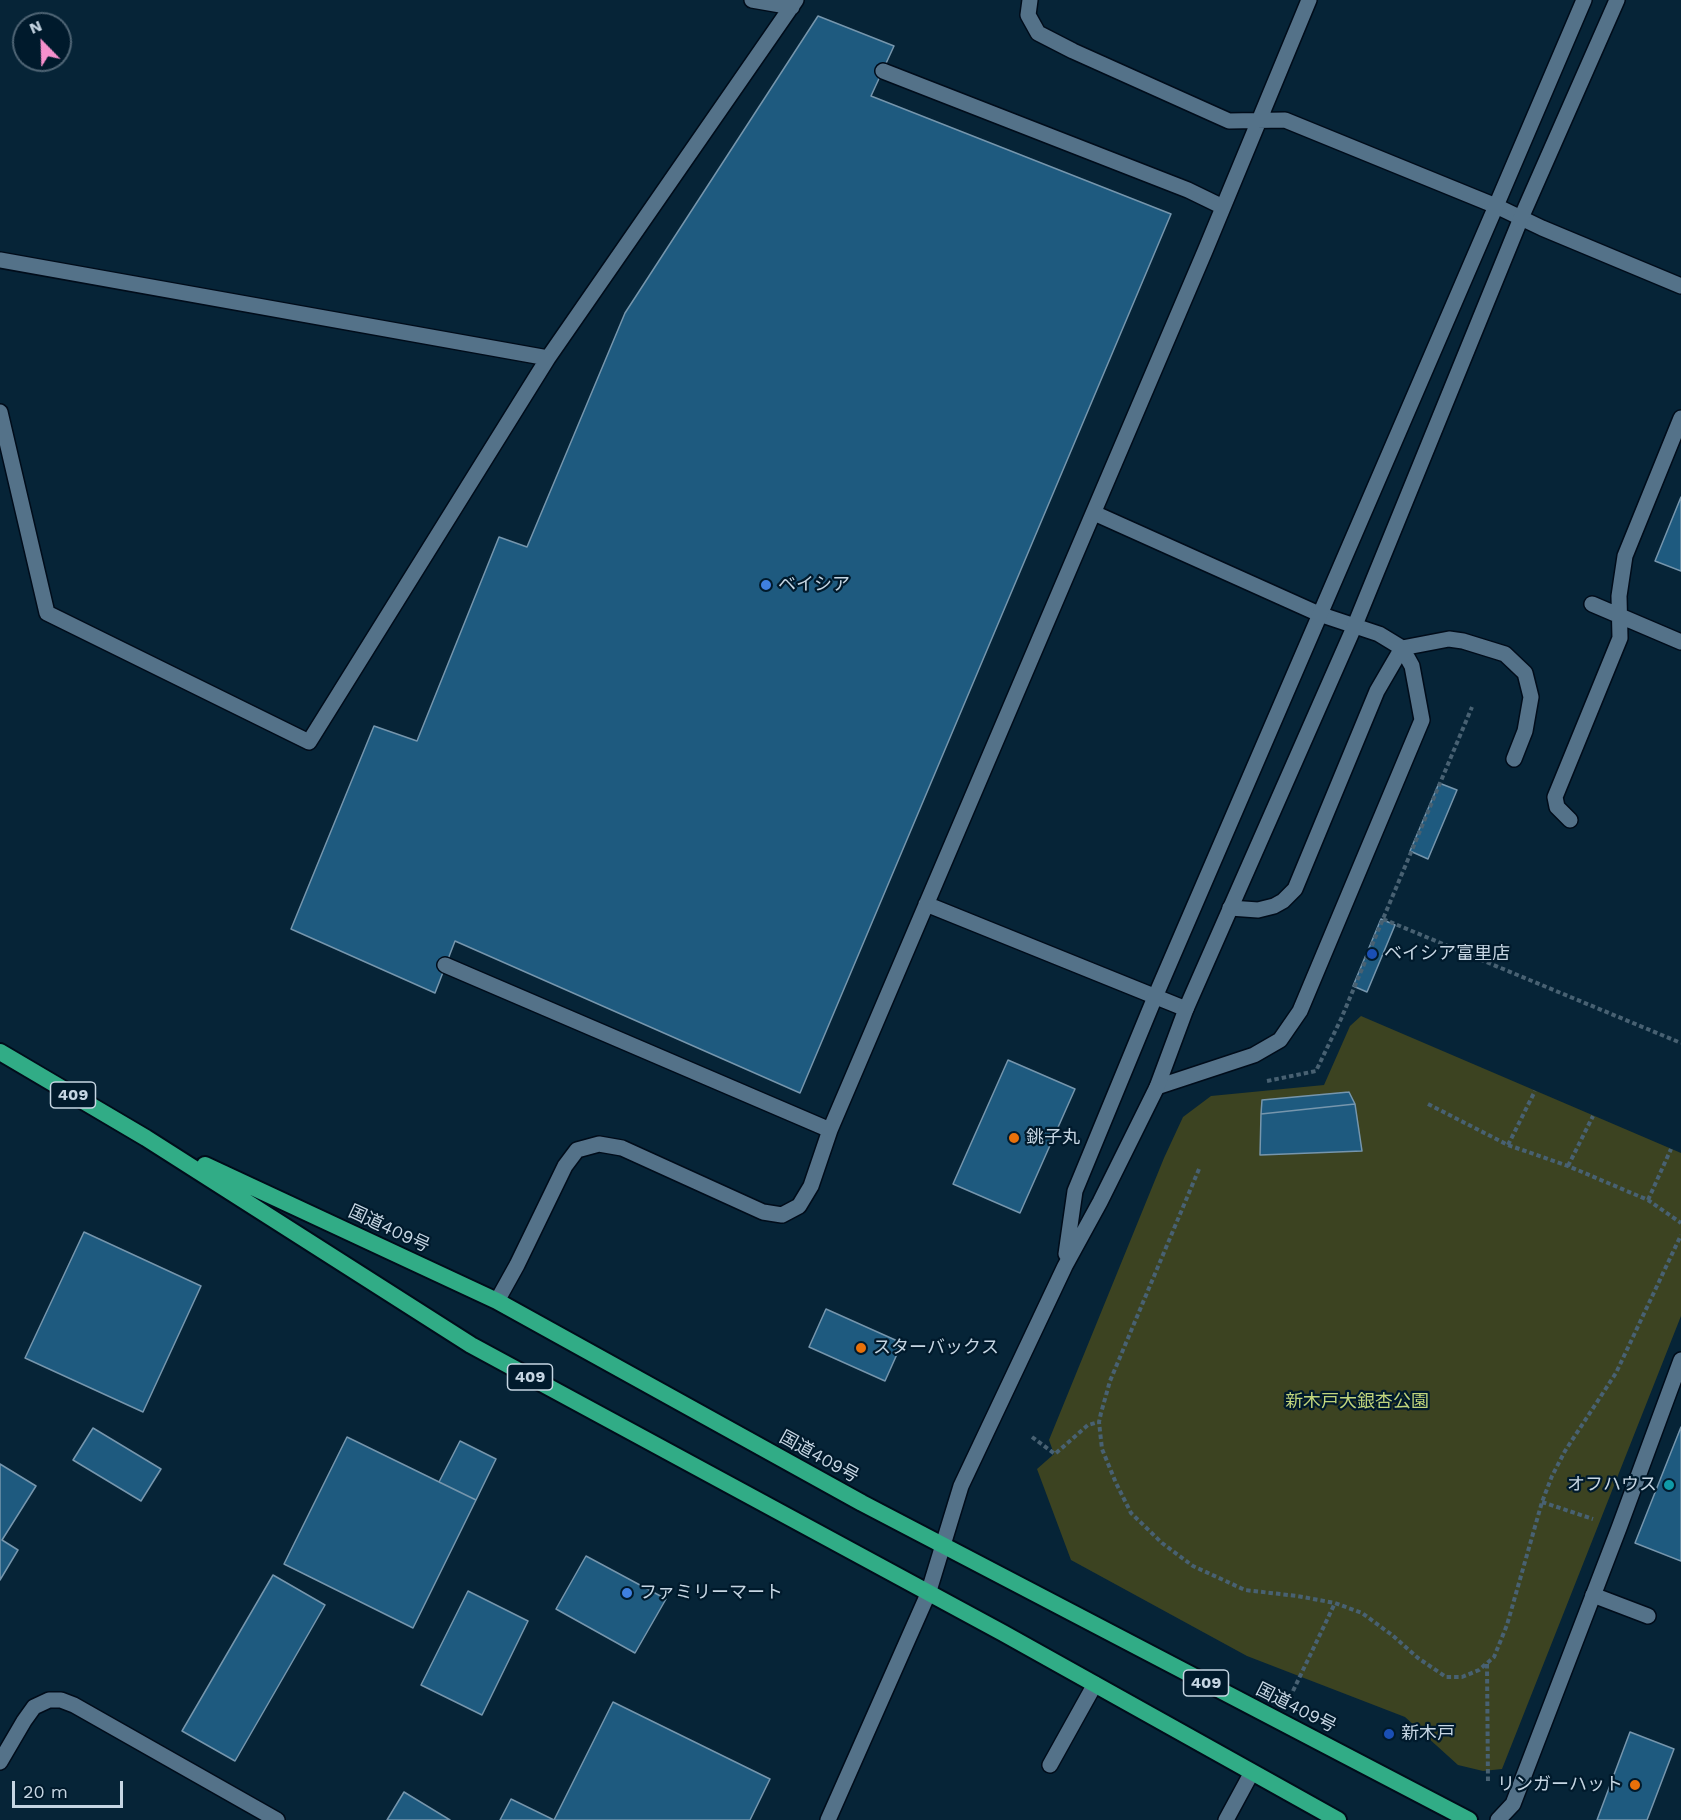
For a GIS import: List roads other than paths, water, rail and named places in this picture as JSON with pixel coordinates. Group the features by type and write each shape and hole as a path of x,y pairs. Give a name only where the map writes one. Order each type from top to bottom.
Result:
{"highway":[{"name":"国道409号","path":"0,1052 146,1138 471,1345 1095,1684 1338,1820"},
{"name":"国道409号","path":"146,1138 497,1300 861,1503 1469,1820"}],"street":[{"path":"752,0 794,3"},
{"path":"1030,0 1028,15 1038,33 1229,121 1285,120 1496,206 1681,286"},
{"path":"497,1300 517,1265 565,1166 577,1150 599,1144 621,1148 763,1212 782,1215 799,1206 811,1186 830,1130 1094,513 1309,0"},
{"path":"1065,1266 1075,1191 1155,997 1584,0"},
{"path":"828,1820 928,1594 962,1486 1065,1266 1100,1202 1157,1087 1186,1009 1355,625 1521,218 1617,0"},
{"path":"0,412 47,613 309,742 549,358 794,3"},
{"path":"883,71 1188,190 1223,207"},
{"path":"0,260 549,358"},
{"path":"1570,820 1557,807 1555,797 1620,638 1619,596 1625,556 1681,418"},
{"path":"1094,513 1319,614 1379,634 1402,648 1412,666 1422,720 1300,1011 1280,1040 1254,1055 1157,1087"},
{"path":"1592,604 1681,642"},
{"path":"1230,908 1258,910 1274,906 1295,889 1377,691 1402,648 1449,639 1463,641 1505,654 1525,673 1532,697 1525,731 1514,759"},
{"path":"926,904 1186,1009"},
{"path":"445,965 830,1130"},
{"path":"1498,1820 1513,1804 1681,1360"},
{"path":"1593,1595 1648,1616"},
{"path":"1050,1765 1095,1684"},
{"path":"0,1762 34,1707 49,1700 61,1700 74,1705 277,1820"},
{"path":"1227,1820 1252,1772"}],"place":[{"name":"ベイシア","path":"766,585"},
{"name":"ベイシア富里店","path":"1372,954"},
{"name":"銚子丸","path":"1014,1138"},
{"name":"スターバックス","path":"861,1348"},
{"name":"オフハウス","path":"1669,1485"},
{"name":"ファミリーマート","path":"627,1593"},
{"name":"新木戸","path":"1389,1734"},
{"name":"リンガーハット","path":"1635,1785"}],"park label":[{"name":"新木戸大銀杏公園","path":"1357,1402"}]}
